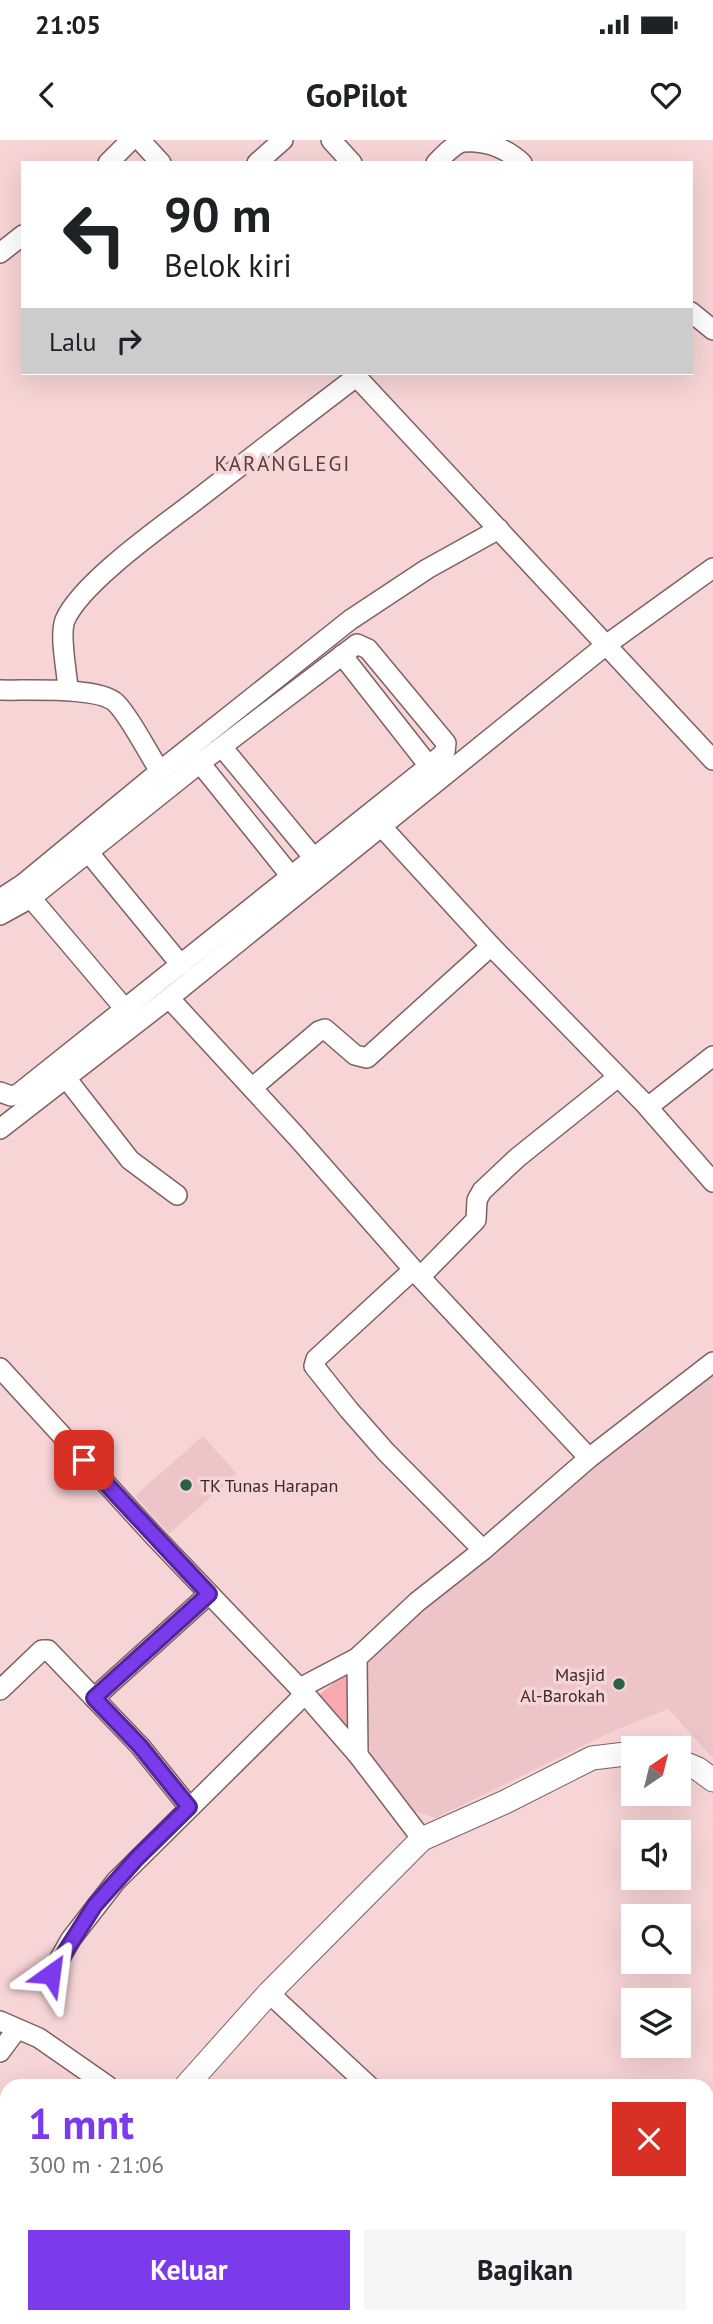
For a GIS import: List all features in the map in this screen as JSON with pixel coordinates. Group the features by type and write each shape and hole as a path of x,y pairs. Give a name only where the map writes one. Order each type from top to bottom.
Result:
{"street":[{"path":"110,161 131,140"},
{"path":"139,140 158,161"},
{"path":"259,161 283,140"},
{"path":"331,140 350,161"},
{"path":"438,161 460,143 478,140 507,149 520,161"},
{"path":"0,253 21,237"},
{"path":"693,314 713,330"},
{"path":"68,689 64,623 80,598 141,542 355,375 713,760"},
{"path":"0,899 23,884 350,620 427,569 499,530"},
{"path":"0,1129 169,998 606,645 713,568"},
{"path":"0,915 31,898 200,763 357,644 368,649 446,743 445,752 429,766 18,1094 11,1096 0,1091"},
{"path":"342,655 429,766"},
{"path":"0,690 68,689 108,697 114,701 160,771"},
{"path":"222,747 313,857"},
{"path":"200,763 290,875"},
{"path":"381,826 491,946 648,1107 713,1181"},
{"path":"89,853 181,965"},
{"path":"31,898 125,1009"},
{"path":"252,1087 325,1029 355,1055 367,1058 491,946"},
{"path":"169,998 252,1087 416,1274 589,1458"},
{"path":"648,1107 713,1056"},
{"path":"66,1077 130,1160 177,1195"},
{"path":"483,1550 386,1452 314,1366 316,1359 476,1220 477,1200 482,1191 517,1158 618,1077"},
{"path":"51,1974 95,1905 137,1858 303,1691 357,1658 417,1602 483,1550 589,1458 713,1362"},
{"path":"0,1367 209,1594 303,1691 358,1755 422,1839"},
{"path":"94,1698 209,1594"},
{"path":"0,1690 45,1649 140,1746 189,1807"},
{"path":"357,1658 358,1755"},
{"path":"192,2079 269,1993 422,1839 505,1802 592,1758 621,1755"},
{"path":"691,1766 713,1780"},
{"path":"269,1993 361,2079"},
{"path":"0,2052 9,2025 54,2047 98,2079"}],"shaded area":[{"path":"713,1368 713,1758 668,1709 613,1731 436,1818 411,1810 371,1754 361,1709 362,1660 389,1634"},
{"name":"TK Tunas Harapan","path":"203,1436 237,1474 169,1534 135,1496"},
{"path":"348,1672 352,1739 315,1698"}],"place":[{"name":"TK Tunas Harapan","path":"186,1485"},
{"name":"Masjid Al-Barokah","path":"619,1684"}],"district":[{"name":"KARANGLEGI","path":"283,463"}],"route":[{"path":"51,1974 95,1905 137,1858 189,1807 162,1770 94,1698 209,1594 84,1460"}]}
